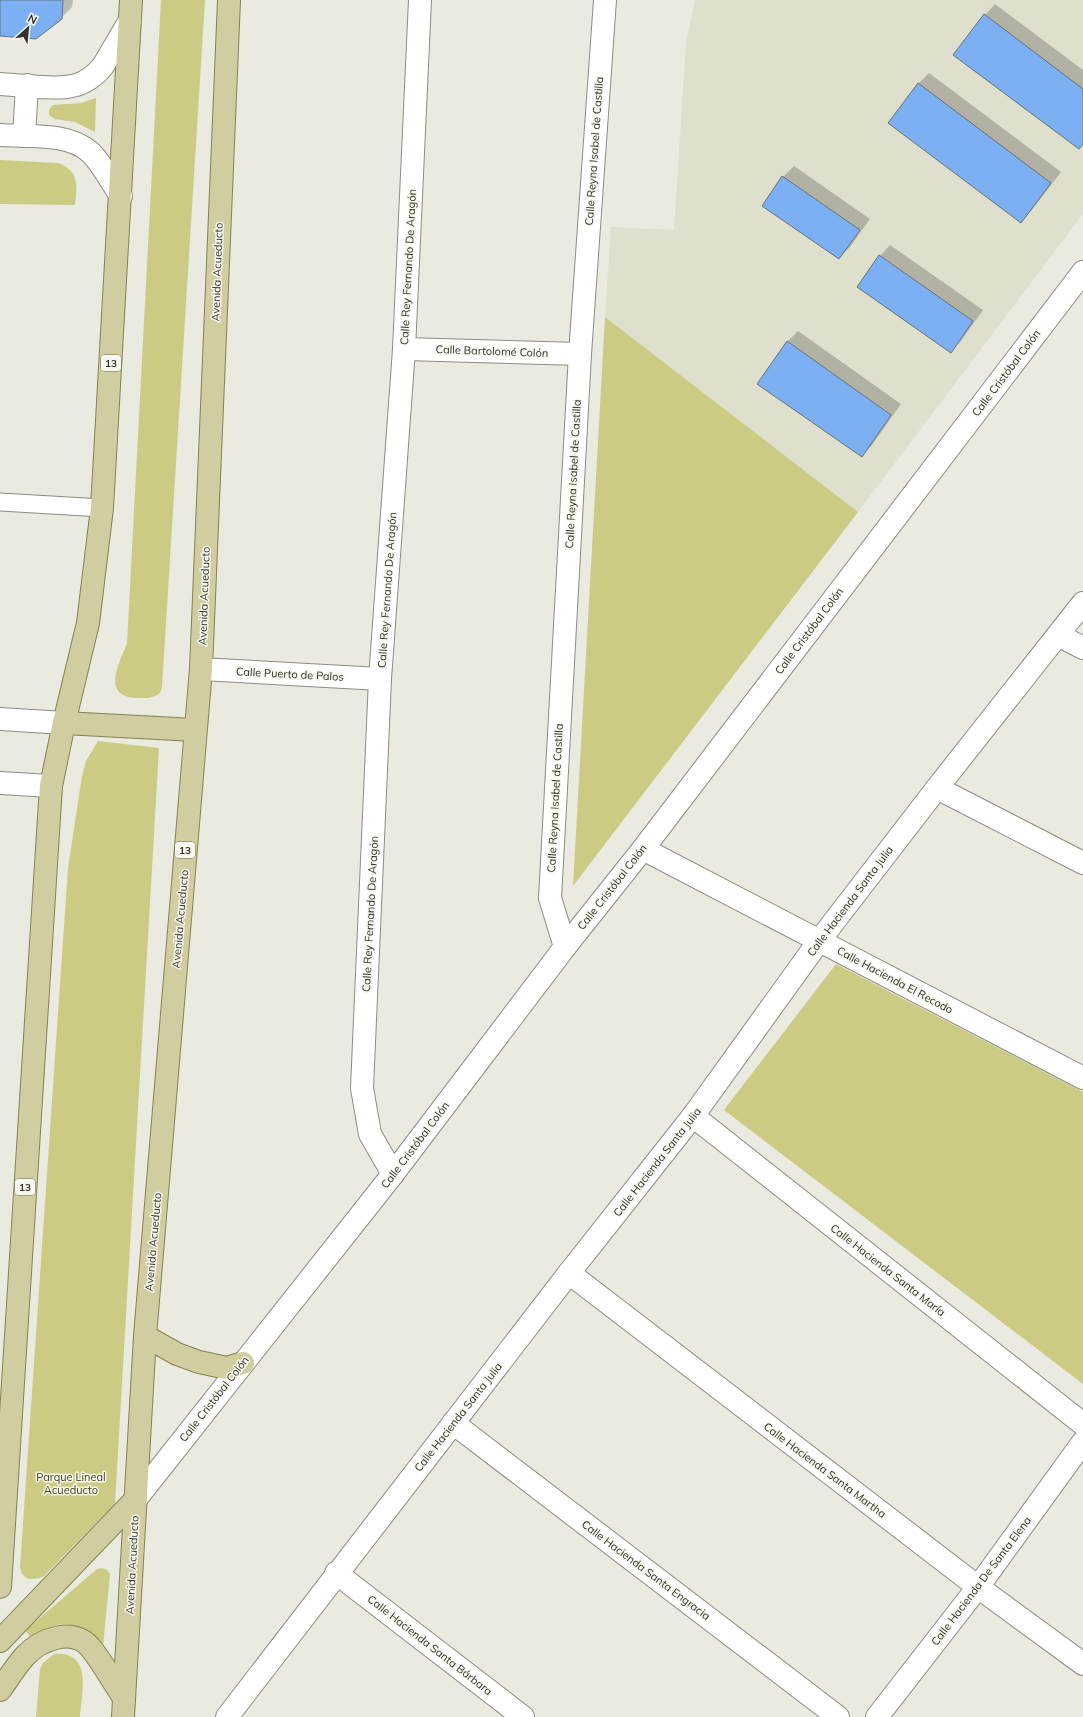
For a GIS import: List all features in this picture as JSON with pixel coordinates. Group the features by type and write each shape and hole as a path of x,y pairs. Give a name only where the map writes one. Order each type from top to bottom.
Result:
{"main road":[{"name":"Avenida Acueducto","path":"123,1708 145,1336 200,669 229,0"},
{"name":"13","path":"0,1587 51,786 64,723 88,623 102,508 131,10"},
{"path":"64,723 195,730"},
{"path":"145,1336 177,1354 199,1362 227,1368 243,1363"},
{"path":"0,1641 136,1499"},
{"path":"0,1690 26,1655 40,1644 56,1638 78,1638 90,1647 123,1708"}],"street":[{"name":"Calle Rey Fernando De Aragón","path":"393,1174 370,1134 362,1088 380,679 404,349 420,0"},
{"name":"Calle Reyna Isabel de Castilla","path":"565,947 550,898 580,354 605,0"},
{"path":"0,84 65,88 88,79 98,72 103,66 131,10"},
{"path":"24,136 28,86"},
{"path":"0,135 63,138 83,146 102,166 121,196"},
{"name":"Calle Cristóbal Colón","path":"136,1499 393,1174 565,947 643,849 1083,272"},
{"name":"Calle Bartolomé Colón","path":"404,349 580,354"},
{"name":"Calle Hacienda Santa Julia","path":"227,1717 336,1573 569,1273 694,1116 819,941 1083,603"},
{"path":"1058,636 1083,648"},
{"name":"Calle Puerto de Palos","path":"200,669 380,679"},
{"path":"0,719 64,723"},
{"path":"0,783 51,786"},
{"path":"937,788 1083,863"},
{"name":"Calle Hacienda El Recodo","path":"643,849 1083,1078"},
{"name":"Calle Hacienda Santa María","path":"694,1116 1083,1424"},
{"name":"Calle Hacienda Santa Martha","path":"569,1273 978,1587 1083,1664"},
{"name":"Calle Hacienda Santa Engracia","path":"453,1423 838,1717"},
{"name":"Calle Hacienda De Santa Elena","path":"878,1717 978,1587 1083,1442"},
{"name":"Calle Hacienda Santa Bárbara","path":"336,1573 523,1717"}],"lane":[{"path":"0,502 102,508"}],"shaded area":[{"path":"695,0 1083,0 1083,214 858,512 605,317 611,227 674,230 686,43"}],"green space":[{"path":"161,0 205,0 162,687 160,693 154,696 148,698 136,698 125,696 119,691 116,685 115,677 127,644"},
{"path":"96,98 95,132 75,122 55,119 49,115 49,110 53,105 81,103"},
{"path":"0,160 58,163 65,166 74,175 76,180 75,205 0,204"},
{"path":"605,317 858,512 573,886"},
{"name":"Parque Lineal Acueducto","path":"98,741 159,748 115,1504 44,1576 36,1579 29,1579 23,1575 20,1567 68,868 82,776 86,761"},
{"path":"836,964 1083,1092 1083,1384 724,1110"},
{"path":"102,1568 107,1570 110,1574 103,1646 86,1631 69,1624 52,1626 32,1638 26,1632 28,1628 97,1569"},
{"path":"54,1654 66,1655 75,1659 80,1666 83,1685 80,1717 36,1717 40,1669 43,1663"}],"building":[{"path":"0,0 63,0 62,19 36,39 0,36"},
{"path":"984,14 1083,89 1083,144 1079,149 953,55"},
{"path":"918,83 1051,183 1021,223 888,123"},
{"path":"782,176 860,230 839,259 762,206"},
{"path":"879,255 973,321 951,353 857,287"},
{"path":"787,341 891,415 862,457 757,384"}]}
